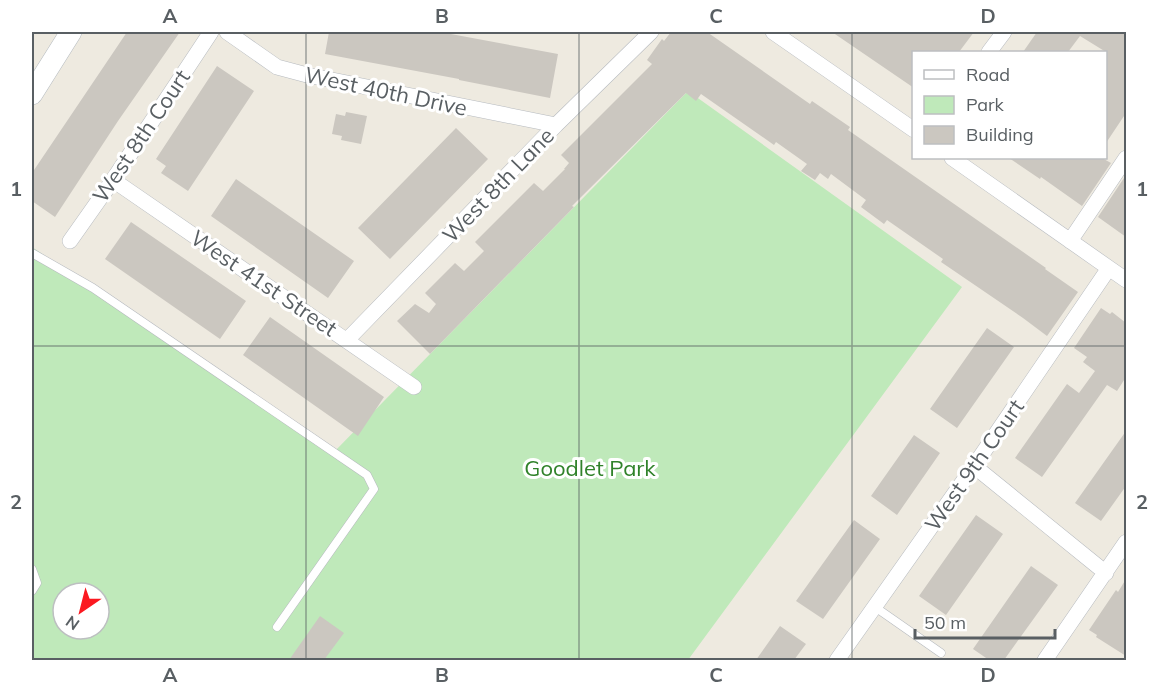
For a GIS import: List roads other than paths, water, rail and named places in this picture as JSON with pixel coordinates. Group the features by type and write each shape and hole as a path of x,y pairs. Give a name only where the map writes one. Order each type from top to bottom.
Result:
{"street":[{"path":"32,94 71,32"},
{"name":"West 8th Court","path":"70,241 211,32"},
{"name":"West 40th Drive","path":"226,32 277,67 556,125"},
{"name":"West 8th Lane","path":"347,340 556,125 651,32"},
{"path":"773,32 791,36 912,128"},
{"path":"990,51 1004,32"},
{"path":"1070,240 1126,158"},
{"path":"953,159 1126,280"},
{"name":"West 41st Street","path":"113,180 414,387"},
{"name":"West 9th Court","path":"837,660 974,466 1109,268"},
{"path":"974,466 1106,573"},
{"path":"1045,660 1126,542"}],"lane":[{"path":"32,253 93,288 368,475 374,489 277,627"},
{"path":"32,569 37,583 32,591"},
{"path":"875,607 941,653"}],"park label":[{"name":"Goodlet Park","path":"590,468"}]}
